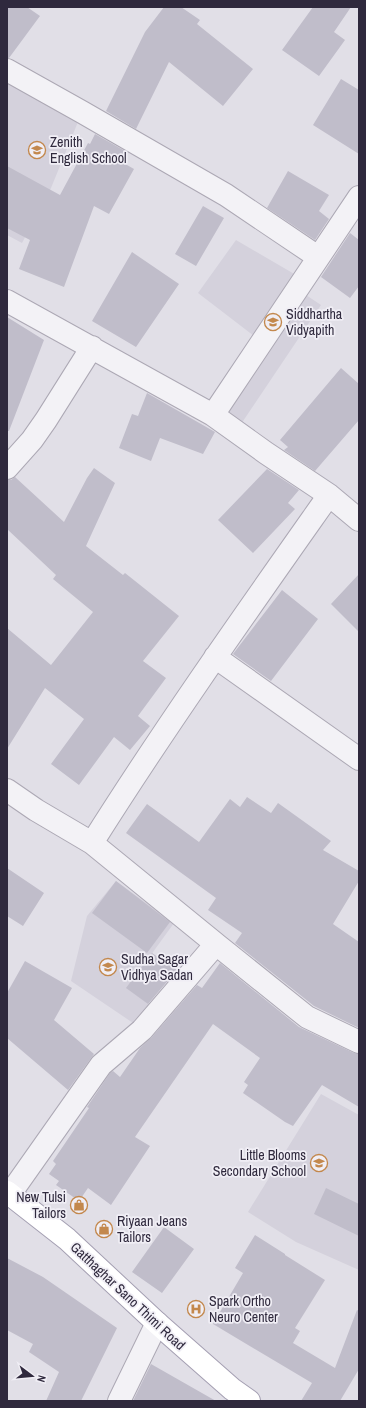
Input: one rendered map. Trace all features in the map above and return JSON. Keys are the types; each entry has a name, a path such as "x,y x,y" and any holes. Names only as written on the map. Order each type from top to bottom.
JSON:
{"main road":[{"name":"Gatthaghar Sano Thimi Road","path":"9,1193 67,1239 157,1323 232,1389 249,1401"}],"street":[{"path":"7,70 226,195 318,257"},
{"path":"213,415 359,197"},
{"path":"7,301 213,415 329,495 359,520"},
{"path":"7,468 32,440 92,347"},
{"path":"92,843 215,657 329,495"},
{"path":"215,657 359,760"},
{"path":"7,790 36,810 92,843 307,1017 359,1042"},
{"path":"9,1193 101,1065 142,1030 216,944"},
{"path":"119,1401 157,1323"}],"shaded area":[{"name":"Zenith English School","path":"7,77 82,112 51,188 22,243 7,235"},
{"name":"Siddhartha Vidyapith","path":"236,240 296,275 303,293 321,305 237,430 219,418 258,339 198,293"},
{"name":"Sudha Sagar Vidhya Sadan","path":"116,881 174,923 127,988 153,1007 139,1027 71,981 87,916"},
{"name":"Little Blooms Secondary School","path":"321,1094 359,1115 359,1270 296,1242 248,1212"}],"building":[{"path":"7,7 27,7 40,16 9,58 7,58"},
{"path":"164,7 181,7 200,20 197,24 253,69 223,106 169,62 136,129 106,111 145,32"},
{"path":"313,7 351,7 334,32 345,40 319,76 282,50"},
{"path":"341,79 359,90 359,154 313,125"},
{"path":"95,134 125,151 120,161 134,169 109,214 94,206 64,287 19,269 30,240 7,228 7,166 60,195 88,143 90,144"},
{"path":"288,171 329,195 319,211 329,219 315,240 267,208"},
{"path":"203,206 224,218 196,266 175,254"},
{"path":"350,233 359,240 359,286 350,298 321,277"},
{"path":"132,252 179,284 136,347 92,321"},
{"path":"7,317 44,340 9,431 7,431"},
{"path":"341,368 359,384 359,420 315,471 284,450 288,447 280,440"},
{"path":"147,393 215,432 203,454 160,438 151,461 119,448 132,414 138,416"},
{"path":"94,468 115,483 86,546 123,575 125,573 179,616 143,661 166,678 138,716 150,726 130,750 114,737 79,785 51,764 84,719 45,688 7,749 7,628 51,665 93,612 53,579 56,575 7,529 7,480 11,480 15,477 64,522 87,478"},
{"path":"267,469 299,490 288,503 295,509 253,553 218,520"},
{"path":"359,574 359,632 331,604"},
{"path":"282,590 318,619 271,681 233,654"},
{"path":"247,797 271,813 278,803 331,841 323,850 359,871 359,881 333,924 359,942 359,1028 314,1006 235,943 242,933 208,910 216,898 126,833 147,804 199,842 230,799 240,807"},
{"path":"7,868 44,893 23,926 7,916"},
{"path":"116,881 170,922 147,953 92,913"},
{"path":"152,953 177,970 148,1004 126,988"},
{"path":"25,961 72,988 54,1020 94,1054 68,1090 7,1038 7,993"},
{"path":"220,963 299,1027 359,1054 359,1107 322,1085 293,1126 285,1122 243,1093 248,1085 244,1082 260,1058 213,1024 135,1137 150,1146 111,1205 88,1188 79,1201 56,1185 59,1181 49,1174 56,1164 53,1161 89,1108 87,1107 110,1073 113,1071 120,1077 140,1048 151,1038 197,985 202,988"},
{"path":"326,1188 359,1204 359,1236 314,1214"},
{"path":"164,1227 194,1249 162,1293 132,1272"},
{"path":"255,1235 325,1280 295,1328 300,1331 293,1343 335,1368 357,1310 359,1311 359,1369 340,1401 301,1401 312,1383 213,1324 243,1273 235,1268"},
{"path":"7,1258 43,1277 117,1328 81,1401 46,1401 59,1372 29,1352 33,1344 7,1330"},
{"path":"151,1364 216,1401 133,1401"}],"place":[{"name":"Zenith English School","path":"37,150"},
{"name":"Siddhartha Vidyapith","path":"273,322"},
{"name":"Sudha Sagar Vidhya Sadan","path":"108,967"},
{"name":"Little Blooms Secondary School","path":"319,1163"},
{"name":"New Tulsi Tailors","path":"79,1205"},
{"name":"Riyaan Jeans Tailors","path":"104,1229"},
{"name":"Spark Ortho Neuro Center","path":"196,1309"}]}
